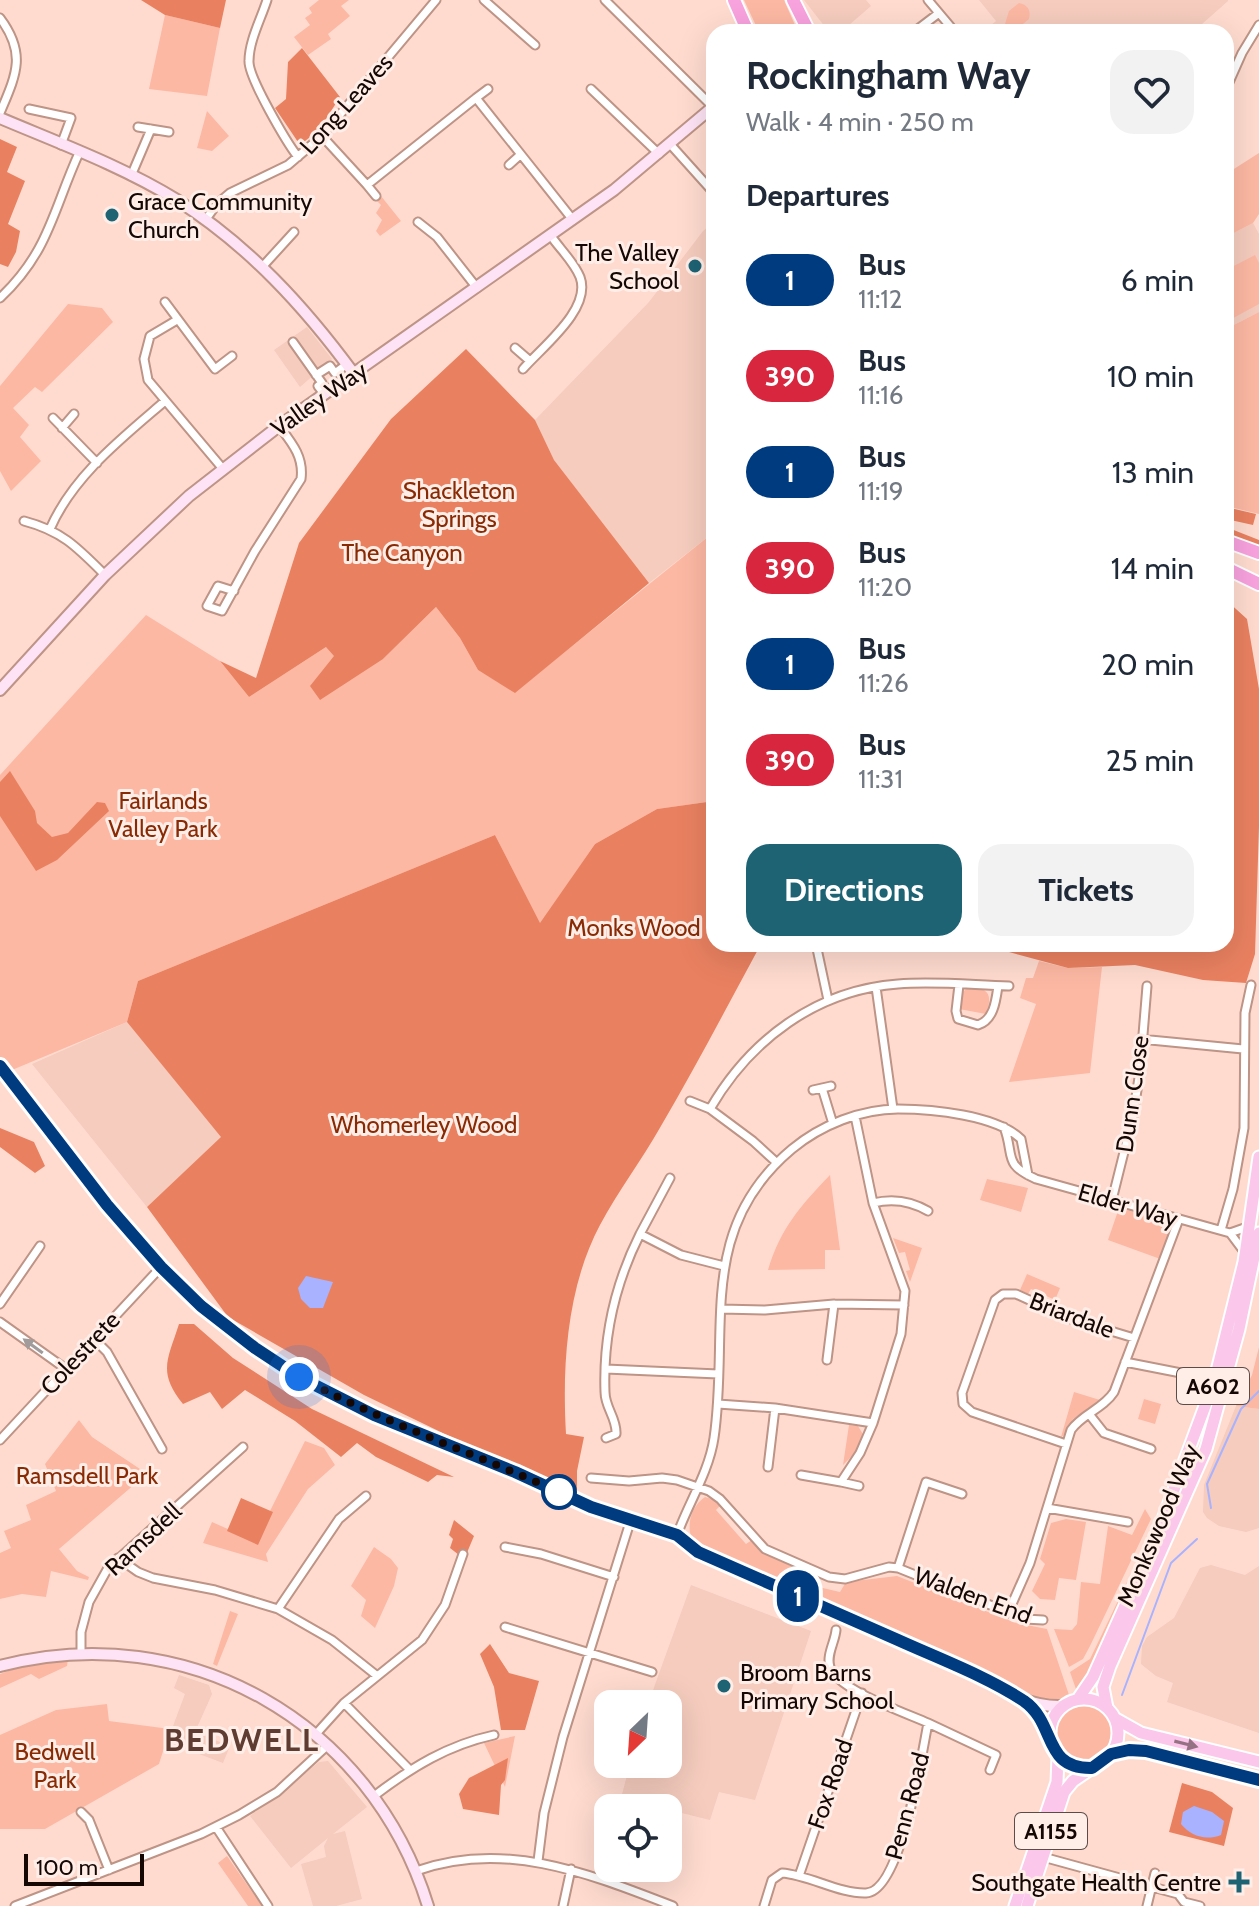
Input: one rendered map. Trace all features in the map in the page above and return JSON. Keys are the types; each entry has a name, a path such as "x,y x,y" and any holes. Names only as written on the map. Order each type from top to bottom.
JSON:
{"highway":[{"path":"734,0 744,24"},
{"path":"793,0 805,24"},
{"path":"1234,544 1259,553"},
{"path":"1234,572 1259,584"}],"main road":[{"name":"Monkswood Way","path":"1107,1708 1103,1687 1110,1666 1206,1449 1239,1329 1254,1230 1259,1157"},
{"name":"Monkswood Way","path":"1078,1699 1093,1677 1159,1530 1201,1420 1230,1326 1245,1253 1254,1230"},
{"path":"1259,1762 1141,1733 1091,1700 1078,1699 1062,1706 1055,1714 1049,1734 1058,1757 1075,1766 1092,1768 1111,1754 1129,1750 1146,1751 1259,1780"},
{"path":"1111,1754 1118,1733 1116,1719"},
{"name":"A1155","path":"1015,1906 1057,1782 1058,1757"},
{"name":"A1155","path":"1027,1906 1064,1792 1073,1781 1092,1768"}],"street":[{"path":"267,0 250,52 249,70 298,157"},
{"path":"421,0 429,7"},
{"name":"Long Leaves","path":"206,219 230,193 281,169 322,136 436,0"},
{"path":"484,0 535,45"},
{"path":"928,0 948,24"},
{"path":"610,2 706,98"},
{"path":"925,24 939,13"},
{"path":"0,18 15,43 18,58 0,115 131,176 206,219 263,266 297,300 351,369 335,373 330,366 316,375"},
{"path":"1234,71 1259,25"},
{"path":"367,185 488,89"},
{"path":"591,89 659,154"},
{"path":"476,98 573,220"},
{"path":"29,109 71,118 61,145"},
{"name":"Valley Way","path":"2,685 105,575 189,496 279,426 325,395 351,369 477,288 573,220 659,154 706,113"},
{"path":"138,127 169,132"},
{"path":"131,176 151,129"},
{"path":"322,136 376,196"},
{"path":"670,144 706,184"},
{"path":"0,298 28,269 39,252 79,153"},
{"path":"509,165 520,155"},
{"path":"418,222 437,237 477,288"},
{"path":"263,266 294,232"},
{"path":"523,369 571,316 582,297 580,278 551,236"},
{"path":"165,302 215,369 232,356"},
{"path":"177,320 150,336 144,359 148,380 223,469"},
{"path":"293,342 322,383 318,386 325,395"},
{"path":"515,348 530,361"},
{"path":"50,529 67,497 97,463 165,401"},
{"path":"62,428 74,414"},
{"path":"53,418 97,463"},
{"path":"234,591 255,551 301,479 299,455 279,426"},
{"path":"24,521 50,529 74,544 105,575"},
{"path":"818,952 828,1000"},
{"path":"710,1109 734,1071 754,1049 776,1030 828,1000 901,983 1009,986"},
{"path":"959,985 958,1019 978,1025 989,1018 998,986"},
{"path":"1221,1230 1233,1189 1244,1128 1243,1049 1251,985"},
{"name":"Dunn Close","path":"1112,1200 1133,1116 1147,986"},
{"path":"876,987 893,1109"},
{"path":"1248,1002 1259,1003"},
{"path":"1140,1039 1243,1049"},
{"path":"0,1066 107,1205 161,1267 201,1306 278,1364 337,1397 591,1507 677,1535 698,1552 966,1670 1026,1702 1048,1707 1062,1706"},
{"path":"831,1086 817,1089 833,1124"},
{"path":"690,1101 710,1109 776,1162"},
{"path":"677,1535 714,1441 724,1266 746,1201 776,1162 800,1143 833,1124 855,1116 893,1109 937,1112 1004,1127 1021,1139 1028,1175"},
{"path":"841,1482 860,1453 873,1423 901,1334 905,1291 873,1203 855,1116"},
{"path":"1004,1127 1010,1160 1015,1169 1028,1175"},
{"name":"Elder Way","path":"1028,1175 1230,1233"},
{"path":"606,1438 616,1434 617,1426 605,1401 609,1332 618,1289 640,1234 670,1178"},
{"path":"873,1203 890,1199 928,1211"},
{"path":"1008,1613 1030,1563 1074,1425 1110,1397 1179,1219"},
{"path":"1245,1253 1230,1233 1254,1230"},
{"path":"640,1234 681,1255 724,1266"},
{"path":"0,1304 40,1246"},
{"name":"Colestrete","path":"0,1440 161,1267"},
{"name":"Briardale","path":"1066,1444 972,1412 963,1404 962,1393 995,1300 1003,1294 1016,1294 1071,1319 1134,1338"},
{"path":"721,1309 765,1310 834,1304 904,1305"},
{"path":"827,1360 834,1304"},
{"path":"0,1322 66,1369"},
{"path":"94,1339 107,1352 162,1449"},
{"path":"1125,1362 1181,1373"},
{"path":"606,1369 718,1374"},
{"path":"718,1404 775,1408 873,1423"},
{"path":"768,1467 775,1408"},
{"path":"1089,1414 1104,1433 1151,1449"},
{"name":"Ramsdell","path":"81,1653 81,1632 97,1583 118,1558 243,1447"},
{"path":"801,1475 859,1486"},
{"path":"591,1478 629,1481 662,1478 697,1487"},
{"path":"898,1568 926,1482 962,1494"},
{"name":"Walden End","path":"697,1487 720,1499 765,1549 816,1573 845,1579 889,1567 898,1568 1008,1613 1025,1619 1043,1620"},
{"path":"278,1609 334,1526 366,1496"},
{"path":"1047,1508 1128,1522"},
{"path":"538,1861 544,1813 557,1759 631,1519"},
{"path":"505,1547 541,1554 614,1577"},
{"path":"316,1734 344,1703 422,1640 445,1605 463,1554"},
{"path":"118,1558 153,1578 215,1590 278,1609 332,1640 376,1675"},
{"path":"505,1627 652,1672"},
{"name":"Penn Road","path":"836,1630 829,1660 830,1668 840,1681 996,1755 990,1770"},
{"path":"0,1666 81,1653 153,1659 205,1672 267,1700 316,1734 374,1796 403,1843 428,1906"},
{"name":"Fox Road","path":"799,1876 862,1693"},
{"path":"1026,1702 1040,1717 1049,1734"},
{"path":"344,1703 410,1770"},
{"name":"Penn Road","path":"799,1876 859,1893 869,1893 881,1887 905,1831 928,1723"},
{"path":"374,1796 445,1749 494,1735"},
{"path":"15,1906 30,1903 216,1827 261,1804 328,1745"},
{"path":"81,1812 89,1820 109,1870"},
{"path":"216,1827 268,1906"},
{"path":"1043,1857 1178,1894 1184,1902 1199,1906"},
{"path":"416,1871 464,1859 538,1861 571,1869 673,1906"},
{"path":"563,1906 571,1869"},
{"path":"764,1906 774,1877 782,1873 799,1876"},
{"path":"1147,1906 1155,1873"}],"shaded area":[{"path":"804,0 866,0 871,6 850,24 823,24"},
{"path":"979,0 1228,0 1202,24 992,24 996,21"},
{"path":"1253,223 1259,234 1259,312 1234,325 1234,233"},
{"path":"706,229 706,538 649,583 554,460 535,420 649,302"},
{"path":"307,327 332,359 300,387 274,350"},
{"path":"127,1022 222,1137 147,1207 32,1064"},
{"path":"1236,1406 1259,1409 1259,1528 1246,1532 1219,1526 1203,1512 1204,1485"},
{"path":"1211,1565 1245,1575 1259,1566 1259,1733 1167,1702 1173,1683 1156,1676 1141,1664 1142,1646 1147,1637 1174,1618 1200,1568"},
{"name":"Broom Barns Primary School","path":"691,1585 811,1631 755,1800 719,1792 710,1820 682,1813 682,1794 622,1794 626,1778 682,1778 682,1690 653,1690"},
{"path":"179,1675 209,1685 212,1694 195,1732 230,1746 223,1763 167,1742 185,1694 174,1688"},
{"path":"328,1761 367,1807 333,1834 345,1831 362,1899 336,1906 313,1906 301,1864 326,1857 324,1846 328,1838 291,1868 250,1816 319,1762"}],"green space":[{"path":"141,0 226,0 220,28 165,15"},
{"path":"319,0 349,0 341,6 350,16 328,34 331,39 308,55 294,37 310,25 305,18 312,13 309,8"},
{"path":"744,0 784,0 794,24 755,24"},
{"path":"1019,3 1025,5 1030,13 1029,19 1023,24 1005,24 1009,11"},
{"path":"165,15 220,28 207,96 149,89"},
{"path":"302,48 340,97 319,130 300,145 275,108 286,99 288,62"},
{"path":"207,111 229,136 212,151 197,148"},
{"path":"0,139 17,147 7,172 25,181 8,224 20,231 16,252 8,267 0,264"},
{"path":"1259,153 1259,214 1253,223 1234,233 1234,169"},
{"path":"381,196 401,221 380,236 376,231 382,220 376,213 381,205 376,200"},
{"path":"1255,255 1259,263 1259,304 1234,318 1234,266"},
{"path":"68,304 102,308 113,322 42,392 35,387 13,408 29,425 20,437 41,461 11,491 0,471 0,386"},
{"path":"1259,312 1259,514 1234,508 1234,325"},
{"name":"Shackleton Springs","path":"466,349 535,420 554,460 649,583 515,693 478,670 460,638 436,607 383,659 320,700 310,686 334,656 326,647 249,697 220,661 256,678 299,543 391,419"},
{"path":"1234,509 1256,514 1253,525 1234,521"},
{"path":"1234,530 1259,540 1259,547 1234,539"},
{"name":"Fairlands Valley Park","path":"706,538 706,802 657,809 595,844 540,924 495,835 138,981 127,1022 0,1075 0,775 146,615 220,661 249,697 326,647 383,659 436,607 460,638 478,670 515,692"},
{"path":"1234,607 1247,619 1259,689 1255,954 1246,983 1203,980 1135,965 1068,968 1009,952 1234,952"},
{"path":"10,771 35,811 37,823 52,837 68,833 97,802 105,803 109,811 57,860 36,871 0,816 0,782"},
{"name":"Whomerley Wood","path":"706,802 706,952 757,952 654,1139 600,1225 580,1274 569,1327 565,1381 566,1434 584,1437 577,1471 577,1498 364,1395 228,1317 147,1207 221,1137 127,1022 138,981 495,835 540,923 595,844 657,809"},
{"path":"1039,961 1068,968 1102,967 1090,1073 1009,1082 1036,1004 1020,998 1026,978 1033,978"},
{"path":"968,987 988,993 986,1014 959,1009 963,992"},
{"path":"0,1128 34,1142 45,1166 35,1173 0,1147"},
{"path":"830,1175 840,1250 825,1250 825,1269 768,1270 793,1218"},
{"path":"987,1179 1028,1188 1021,1212 980,1200"},
{"path":"1119,1208 1170,1224 1172,1236 1163,1260 1108,1240"},
{"path":"893,1238 922,1248 910,1282 905,1252 899,1253"},
{"path":"1027,1274 1060,1288 1055,1300 1031,1289 1028,1294 1020,1290"},
{"path":"179,1324 194,1324 233,1358 312,1409 454,1477 437,1475 428,1482 376,1457 357,1443 341,1457 295,1421 245,1390 222,1409 210,1392 183,1404 167,1374"},
{"path":"1259,1347 1259,1409 1236,1406 1252,1375"},
{"path":"1074,1392 1100,1400 1073,1419 1066,1434 1061,1437"},
{"path":"1144,1399 1161,1404 1155,1424 1138,1419"},
{"name":"Ramsdell Park","path":"79,1420 92,1437 143,1471 142,1478 59,1549 77,1571 89,1577 88,1580 51,1571 46,1597 22,1594 0,1599 0,1553 11,1548 4,1531 31,1520 26,1505 56,1491 45,1464"},
{"path":"849,1425 858,1426 864,1436 855,1453 843,1465"},
{"path":"305,1441 324,1448 335,1465 308,1489 266,1554 268,1562 203,1543 212,1522 255,1541"},
{"path":"705,1497 715,1500 720,1506 716,1510 746,1544 752,1540 763,1552 811,1576 814,1586 840,1592 846,1582 897,1576 1016,1623 1047,1629 1069,1695 1045,1702 1026,1698 946,1656 700,1550 692,1538 690,1523 694,1509"},
{"path":"241,1498 273,1512 258,1545 227,1531"},
{"path":"1145,1509 1151,1519 1090,1646 1083,1659 1069,1667 1054,1629 1072,1630 1077,1624 1081,1582 1100,1584 1108,1526 1132,1535"},
{"path":"1066,1519 1086,1522 1076,1580 1059,1578 1055,1600 1040,1599 1032,1591 1045,1564 1040,1559 1051,1523"},
{"path":"454,1520 474,1536 466,1555 459,1555 450,1548 453,1539 449,1535"},
{"path":"374,1547 398,1568 394,1586 375,1628 361,1616 366,1600 351,1586"},
{"path":"1134,1575 1093,1673 1077,1692 1070,1672 1090,1659 1128,1580"},
{"path":"230,1611 238,1614 217,1666 213,1664"},
{"path":"490,1644 509,1673 539,1681 525,1730 501,1730 494,1687 480,1654"},
{"path":"68,1659 67,1666 39,1679 31,1674 0,1688 0,1674 28,1664"},
{"name":"Bedwell Park","path":"107,1704 109,1721 170,1729 159,1764 45,1829 0,1829 0,1735 56,1710"},
{"path":"1085,1704 1106,1712 1114,1733 1106,1754 1085,1762 1064,1754 1056,1733 1064,1712"},
{"path":"515,1736 505,1787 484,1743"},
{"path":"508,1758 505,1780 501,1785 499,1815 463,1809 459,1794 469,1778"},
{"path":"1182,1783 1212,1792 1233,1808 1224,1846 1169,1832"},
{"path":"227,1856 262,1906 248,1906 218,1863"}],"water":[{"path":"306,1276 333,1282 323,1308 310,1308 301,1299 298,1288"},
{"path":"1194,1806 1212,1812 1224,1821 1221,1835 1209,1838 1199,1836 1181,1824 1183,1812"}],"waterway":[{"path":"1211,1508 1207,1484 1241,1409 1259,1391"},
{"path":"1122,1695 1171,1563 1197,1539"}],"bus line":[{"name":"1","path":"0,1066 107,1205 183,1290 224,1325 299,1377 374,1415 515,1472 591,1507 677,1535 698,1552 966,1670 1026,1702 1040,1717 1054,1750 1064,1762 1092,1768 1111,1754 1129,1750 1146,1751 1259,1780"}],"place":[{"name":"Grace Community Church","path":"112,215"},
{"name":"The Valley School","path":"695,266"},
{"name":"Broom Barns Primary School","path":"724,1686"},
{"name":"Southgate Health Centre","path":"1239,1882"}],"district":[{"name":"BEDWELL","path":"242,1739"}],"route":[{"path":"299,1377 374,1415 565,1495 559,1492"}],"park label":[{"name":"The Canyon","path":"402,552"},
{"name":"Monks Wood","path":"634,927"}]}
